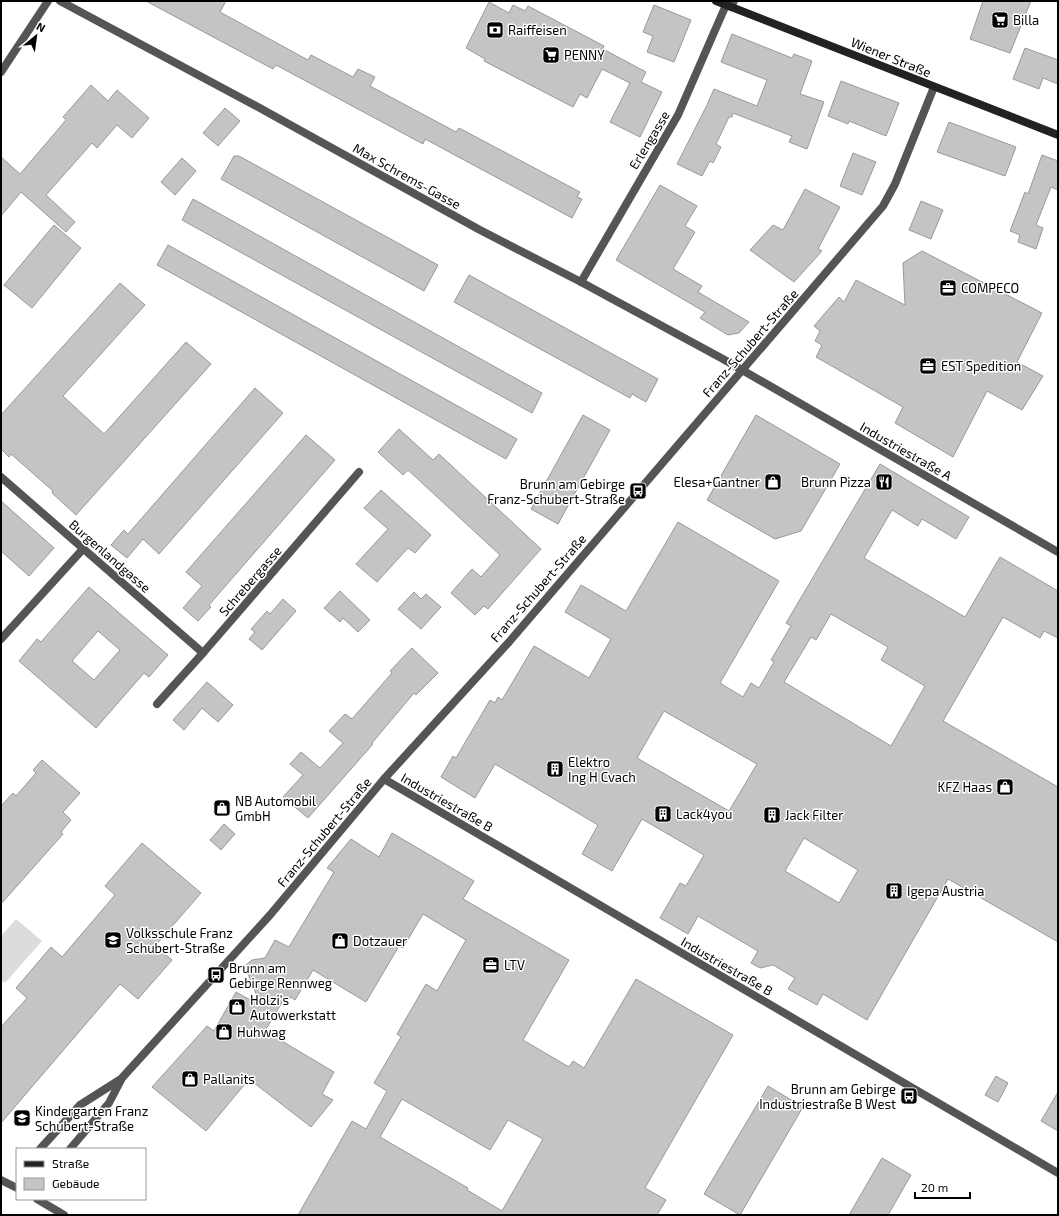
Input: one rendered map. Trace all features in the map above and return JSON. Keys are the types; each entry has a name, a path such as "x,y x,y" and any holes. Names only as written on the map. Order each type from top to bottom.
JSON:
{"main road":[{"name":"Wiener Straße","path":"716,1 730,4 934,87 1058,135"}],"street":[{"path":"1,72 48,1"},
{"name":"Max Schrems-Gasse","path":"60,1 265,110 480,230 581,282 742,370"},
{"name":"Erlengasse","path":"581,282 678,115 730,4"},
{"name":"Franz-Schubert-Straße","path":"41,1148 80,1105 121,1079 270,915 384,779 509,642 883,206 895,184 934,87"},
{"name":"Industriestraße A","path":"742,370 1058,552"},
{"name":"Schrebergasse","path":"157,704 203,654 359,472"},
{"name":"Burgenlandgasse","path":"1,477 203,654"},
{"path":"1,639 83,549"},
{"name":"Industriestraße B","path":"384,779 1058,1173"},
{"name":"Franz-Schubert-Straße","path":"71,1148 109,1103 121,1079"},
{"path":"1,1180 16,1188"},
{"path":"39,1200 64,1215"}],"shaded area":[{"path":"16,919 42,941 5,983 1,980 1,936"}],"building":[{"path":"146,1 226,1 220,12 308,60 311,55 353,77 358,69 375,77 370,86 456,132 459,128 580,192 577,197 582,199 572,218 425,139 423,144 276,65 273,69"},
{"name":"Billa","path":"983,1 1031,1 1010,53 970,39"},
{"path":"489,2 509,13 513,5 525,11 528,6 604,46 603,49 646,72 641,82 662,92 640,137 610,122 630,83 602,69 587,98 580,94 573,107 484,61 485,59 466,48"},
{"path":"654,5 691,20 674,62 647,52 653,36 643,32"},
{"path":"732,34 792,58 794,54 812,61 800,94 824,102 807,149 789,142 792,136 733,113 732,117 729,117 716,144 721,147 713,163 710,161 702,176 677,164 714,89 757,106 767,80 721,62"},
{"path":"1025,48 1058,60 1058,84 1043,78 1039,89 1013,79"},
{"path":"841,81 899,103 886,136 849,121 848,124 828,116"},
{"path":"91,85 108,101 117,90 149,118 132,138 117,125 97,148 92,143 46,195 75,222 66,232 21,192 1,216 1,157 20,174 66,120 63,117"},
{"path":"225,108 240,121 218,146 203,133"},
{"path":"949,122 1016,147 1005,176 937,152"},
{"path":"853,153 876,162 862,195 840,186"},
{"path":"1042,155 1058,161 1058,190 1051,187 1036,225 1043,228 1036,249 1018,242 1020,235 1010,231 1025,192 1028,194"},
{"path":"234,156 239,156 438,265 424,291 221,179"},
{"path":"182,158 196,171 175,195 161,182"},
{"path":"660,185 697,206 685,226 695,232 673,269 702,286 698,292 749,322 739,333 728,335 700,318 705,312 616,260"},
{"path":"805,189 840,207 818,249 822,251 794,282 750,250 773,225 783,230"},
{"path":"193,199 542,393 532,413 182,220"},
{"path":"921,201 943,210 931,239 909,230"},
{"path":"54,225 81,248 32,308 4,285"},
{"path":"168,245 517,439 506,459 157,265"},
{"name":"EST Spedition","path":"922,251 1042,313 1017,362 1043,376 1022,410 987,391 953,457 895,423 903,407 816,357 822,345 815,341 820,331 814,326 839,297 844,302 856,280 905,305 903,263"},
{"path":"469,275 658,379 646,402 632,394 630,398 454,302"},
{"path":"120,283 145,305 63,396 104,434 186,342 211,364 76,515 52,493 53,491 11,454 9,457 1,449 1,415"},
{"path":"255,388 283,413 159,554 143,539 127,558 111,545 124,530 128,534"},
{"path":"583,415 610,430 558,524 531,509"},
{"name":"Elesa+Gantner","path":"756,415 840,464 801,531 775,539 707,500"},
{"path":"399,429 433,460 439,454 541,549 488,609 484,606 475,615 451,593 472,569 481,577 500,555 408,470 403,475 378,452"},
{"path":"306,435 335,460 209,605 211,607 198,621 183,608 202,586 186,572"},
{"path":"880,464 969,517 956,539 922,519 918,526 892,510 864,558 965,617 1000,557 1058,591 1058,638 1044,631 1040,638 1003,617 943,721 1058,787 1058,942 948,879 867,1020 823,994 817,1005 788,989 795,978 773,965 760,968 751,963 758,951 698,916 688,934 660,918 680,883 686,886 704,855 642,819 612,871 582,854 598,825 495,764 475,798 441,777 453,756 456,758 490,700 495,703 498,697 502,700 534,646 589,678 611,639 565,612 581,585 626,611 678,522 779,581 720,683 743,697 751,683 759,688 774,662 771,660 791,626 786,623","holes":["831,614 888,647 881,660 925,686 891,746 784,682 811,637 816,640","664,711 757,764 729,811 637,758","804,838 858,870 839,903 785,871"]},
{"path":"381,490 431,535 415,553 408,548 377,582 356,564 388,529 364,508"},
{"path":"1,501 54,548 29,576 1,551"},
{"path":"89,587 168,655 149,677 144,673 96,728 19,661 37,639 41,642","holes":["98,631 120,650 94,680 72,661"]},
{"path":"340,591 370,620 358,632 343,618 340,622 324,608"},
{"path":"414,592 421,599 426,594 441,607 421,629 398,609"},
{"path":"283,599 296,611 262,650 249,639 255,632 251,629 267,611 270,614"},
{"path":"412,648 438,673 416,695 414,693 372,743 373,744 308,818 283,797 303,775 290,764 301,752 320,768 343,743 329,731 345,714 352,719 392,673 390,671"},
{"path":"207,682 233,705 218,722 202,708 184,730 173,720"},
{"path":"42,760 80,793 63,812 71,820 61,832 63,834 1,904 1,806 13,793 16,796 36,773 33,770"},
{"path":"224,824 235,834 221,850 210,840"},
{"path":"392,833 474,881 463,899 569,960 523,1040 569,1067 573,1061 584,1068 636,979 733,1035 645,1188 666,1200 657,1215 298,1215 352,1121 366,1129 387,1091 374,1083 401,1037 397,1034 426,984 437,991 466,940 423,914 403,948 399,946 366,1002 313,970 295,1000 291,997 288,1001 284,999 265,1031 334,1072 322,1094 333,1100 311,1127 249,1079 206,1131 152,1087 207,1026 214,1031 236,992 261,1006 246,969 246,965 252,960 265,958 275,940 289,947 334,872 327,868 351,839 379,857","holes":["402,1099 490,1150 508,1120 543,1139 502,1211 467,1190 468,1188 380,1137"]},
{"name":"Volksschule Franz Schubert-Straße","path":"142,843 201,893 155,946 172,960 138,999 120,984 1,1123 1,1027 27,998 16,988 51,947 62,957 115,895 105,886"},
{"path":"996,1076 1008,1083 998,1102 985,1095"},
{"path":"768,1086 803,1107 740,1215 704,1194"},
{"path":"1058,1092 1058,1131 1041,1121"},
{"path":"882,1158 911,1175 888,1215 849,1215"}],"place":[{"name":"Billa","path":"1000,20"},
{"name":"Raiffeisen","path":"495,30"},
{"name":"PENNY","path":"551,55"},
{"name":"COMPECO","path":"948,288"},
{"name":"EST Spedition","path":"928,366"},
{"name":"Elesa+Gantner","path":"773,482"},
{"name":"Brunn Pizza","path":"884,482"},
{"name":"Brunn am Gebirge Franz-Schubert-Straße","path":"638,491"},
{"name":"Elektro Ing H Cvach","path":"555,769"},
{"name":"KFZ Haas","path":"1005,787"},
{"name":"NB Automobil GmbH","path":"222,808"},
{"name":"Lack4you","path":"663,814"},
{"name":"Jack Filter","path":"772,815"},
{"name":"Igepa Austria","path":"894,891"},
{"name":"Volksschule Franz Schubert-Straße","path":"113,940"},
{"name":"Dotzauer","path":"340,941"},
{"name":"LTV","path":"491,965"},
{"name":"Brunn am Gebirge Rennweg","path":"216,975"},
{"name":"Holzi's Autowerkstatt","path":"237,1007"},
{"name":"Huhwag","path":"224,1032"},
{"name":"Pallanits","path":"190,1079"},
{"name":"Brunn am Gebirge Industriestraße B West","path":"909,1096"},
{"name":"Kindergarten Franz Schubert-Straße","path":"22,1118"}]}
